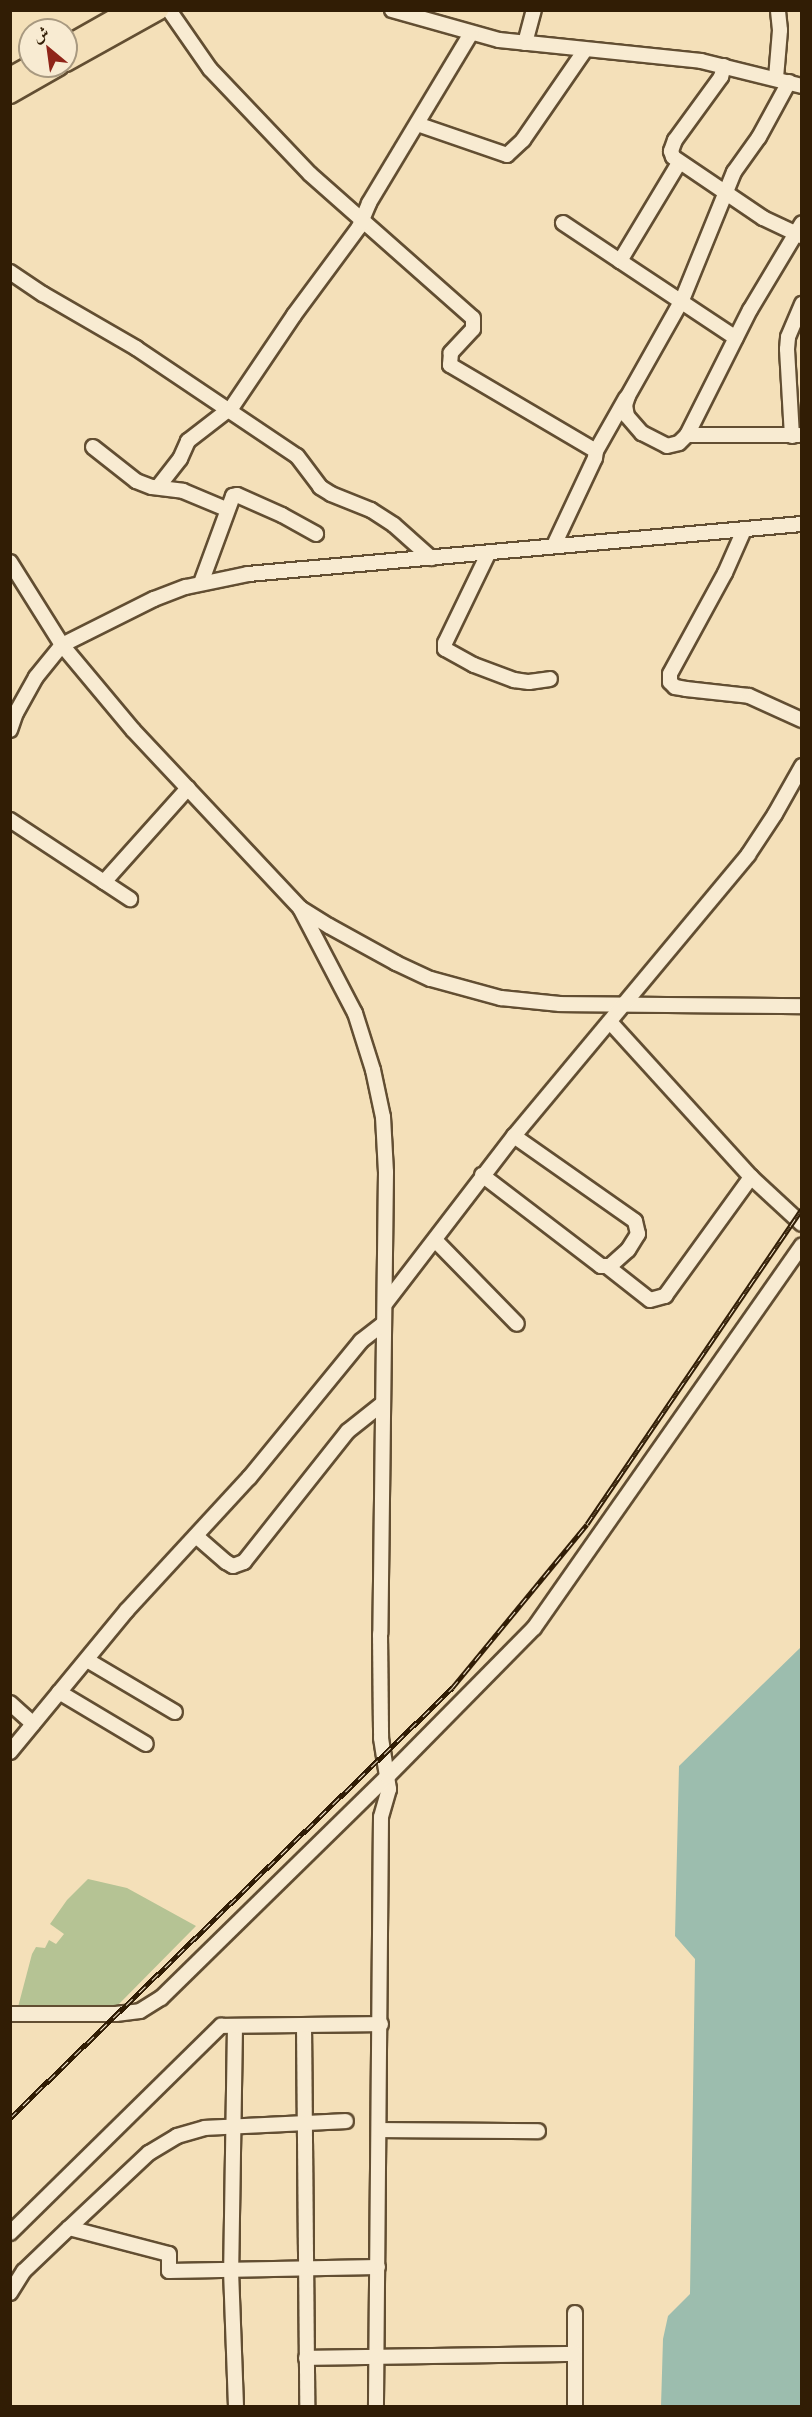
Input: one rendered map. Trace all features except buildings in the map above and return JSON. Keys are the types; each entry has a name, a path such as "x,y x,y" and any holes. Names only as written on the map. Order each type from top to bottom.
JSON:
{"main road":[{"path":"78,39 130,10"},
{"path":"78,55 159,10"},
{"path":"10,94 39,78"}],"street":[{"path":"169,10 192,46 231,93 310,174 473,318 473,329 451,353 450,365 596,451"},
{"path":"392,10 499,40 683,58 789,82"},
{"path":"525,43 534,10"},
{"path":"554,545 595,458 596,451 682,300 734,172 759,137 789,82 778,10"},
{"path":"158,487 180,459 188,441 204,427 228,412 362,221 369,203 471,33"},
{"path":"417,124 507,155 523,140 585,50"},
{"path":"628,396 625,405 629,420 652,440 671,446 687,435 736,338 799,231 727,193 673,157 672,146 721,77 724,66"},
{"path":"620,261 679,162"},
{"path":"563,224 682,300 736,338"},
{"path":"10,272 146,355 297,456 320,487 331,494 371,510 394,525 431,558"},
{"path":"687,435 797,435 795,337 801,304"},
{"path":"93,447 131,478 158,487 183,491 226,509"},
{"path":"201,583 226,509 231,498 237,495 316,534"},
{"path":"10,730 16,712 36,677 62,645 154,599 201,583 248,574 801,524"},
{"path":"744,530 725,573 670,674 670,682 675,687 686,689 749,696 801,720"},
{"path":"489,552 445,643 445,649 474,665 514,680 550,679"},
{"path":"10,562 62,645 126,722 300,908 355,1013 375,1082 382,1117 386,1172 385,1304 381,1404 381,1738 389,1789 381,1817 376,2406"},
{"path":"385,1304 482,1175 748,855 775,814 801,766"},
{"path":"104,882 188,788"},
{"path":"10,820 130,899"},
{"path":"300,908 396,963 464,989 513,1000 560,1004 801,1006"},
{"path":"610,1022 751,1177 801,1224"},
{"path":"514,1136 638,1225 638,1233 628,1250 608,1267"},
{"path":"482,1175 590,1259 608,1267 650,1300 665,1296 751,1177"},
{"path":"435,1240 517,1324"},
{"path":"10,2014 116,2014 140,2011 152,2005 387,1777 534,1628 801,1245"},
{"path":"10,1752 127,1611 262,1462 361,1341 384,1323"},
{"path":"196,1536 233,1566 244,1562 348,1431 381,1404"},
{"path":"87,1660 175,1712"},
{"path":"59,1692 146,1744"},
{"path":"10,1703 33,1724"},
{"path":"10,2233 221,2026 381,2024"},
{"path":"304,2025 307,2406"},
{"path":"235,2026 231,2270 236,2406"},
{"path":"10,2293 24,2271 159,2145 192,2130 346,2121"},
{"path":"380,2130 538,2131"},
{"path":"69,2228 169,2254 169,2271 378,2267"},
{"path":"575,2313 575,2406"},
{"path":"306,2358 377,2355 575,2354"}],"green space":[{"path":"88,1879 127,1888 196,1926 117,2006 18,2007 32,1954 36,1947 45,1948 49,1940 56,1944 64,1934 50,1924 67,1900"}],"shaded area":[{"path":"801,1647 801,2406 661,2406 663,2339 668,2316 690,2294 695,1959 675,1936 679,1766"}],"railway":[{"path":"10,2118 452,1688 587,1524 802,1209"}]}
